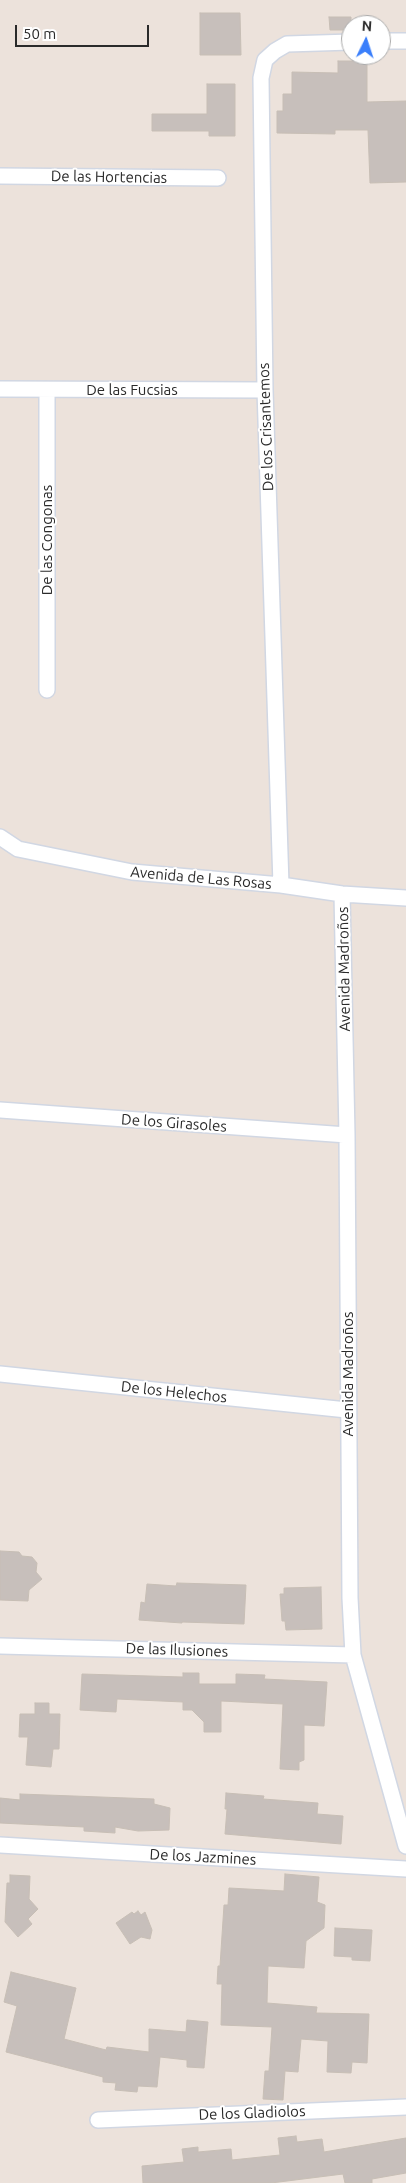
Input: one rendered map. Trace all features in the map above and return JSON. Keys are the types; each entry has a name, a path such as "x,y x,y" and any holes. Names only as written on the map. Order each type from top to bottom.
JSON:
{"street":[{"path":"391,42 406,41"},
{"name":"De los Crisantemos","path":"281,885 264,390 261,78 265,60 287,44 341,42"},
{"name":"De las Hortencias","path":"0,176 218,178"},
{"name":"De las Fucsias","path":"0,390 264,390"},
{"name":"De las Congonas","path":"47,390 47,690"},
{"name":"Avenida de Las Rosas","path":"0,837 18,849 132,872 281,885 342,894 406,898"},
{"name":"Avenida Madroños","path":"342,894 347,1135 347,1410 350,1598 353,1655 406,1846"},
{"name":"De los Girasoles","path":"0,1110 347,1135"},
{"name":"De los Helechos","path":"0,1374 347,1410"},
{"name":"De las Ilusiones","path":"0,1646 353,1655"},
{"name":"De los Jazmines","path":"0,1845 406,1869"},
{"name":"De los Gladiolos","path":"98,2120 406,2107"}],"building":[{"path":"200,13 240,13 241,55 200,55"},
{"path":"329,17 341,17 341,30 330,30"},
{"path":"338,61 341,61 341,65 367,65 367,102 406,101 406,182 370,183 368,130 335,130 335,134 277,133 277,111 283,111 283,94 292,94 292,72 338,73"},
{"path":"207,84 235,84 235,136 209,136 209,131 152,131 152,114 207,114"},
{"path":"0,1551 19,1552 22,1556 32,1557 37,1563 36,1572 42,1579 29,1590 28,1601 0,1600"},
{"path":"177,1583 246,1585 244,1624 139,1620 141,1602 145,1603 147,1584 176,1586"},
{"path":"321,1587 322,1629 286,1630 285,1621 282,1621 280,1594 284,1594 284,1588"},
{"path":"183,1673 199,1673 199,1684 236,1684 236,1674 265,1675 264,1679 327,1682 324,1726 304,1725 304,1760 299,1762 299,1770 280,1769 283,1704 221,1701 221,1732 204,1732 204,1722 192,1710 183,1710 183,1702 117,1699 116,1712 80,1710 82,1674 183,1677"},
{"path":"35,1703 49,1703 49,1714 60,1714 59,1749 53,1749 51,1767 26,1765 28,1737 19,1737 20,1714 35,1714"},
{"path":"226,1793 264,1796 263,1799 318,1803 317,1814 343,1816 341,1844 225,1834"},
{"path":"20,1794 154,1799 154,1804 170,1808 169,1830 138,1831 115,1827 115,1833 84,1831 84,1827 0,1823 0,1798 20,1800"},
{"path":"285,1874 319,1877 317,1902 325,1905 324,1928 306,1941 304,1968 268,1966 267,2003 317,2007 316,2013 369,2014 367,2063 352,2062 351,2073 327,2072 328,2041 301,2039 298,2072 285,2071 283,2100 263,2099 265,2071 269,2071 272,2027 221,2025 222,1984 217,1984 218,1966 220,1966 224,1905 228,1905 229,1888 284,1891"},
{"path":"10,1875 30,1876 29,1899 38,1909 28,1919 32,1924 18,1937 5,1922 7,1883 10,1883"},
{"path":"138,1911 141,1915 145,1912 152,1930 150,1939 141,1937 130,1944 116,1923 132,1912 134,1914"},
{"path":"335,1928 372,1930 370,1961 334,1956"},
{"path":"11,1972 76,1988 64,2039 106,2050 107,2047 149,2052 149,2029 186,2032 187,2020 208,2022 204,2068 187,2067 187,2060 160,2057 157,2087 138,2086 137,2092 115,2090 116,2083 103,2082 103,2077 6,2052 17,2006 4,2002"},
{"path":"296,2136 297,2142 322,2139 324,2152 406,2138 406,2173 372,2179 372,2183 345,2183 343,2174 271,2183 143,2183 142,2166 184,2162 182,2149 198,2147 198,2152 231,2149 232,2160 280,2155 278,2138"}]}
